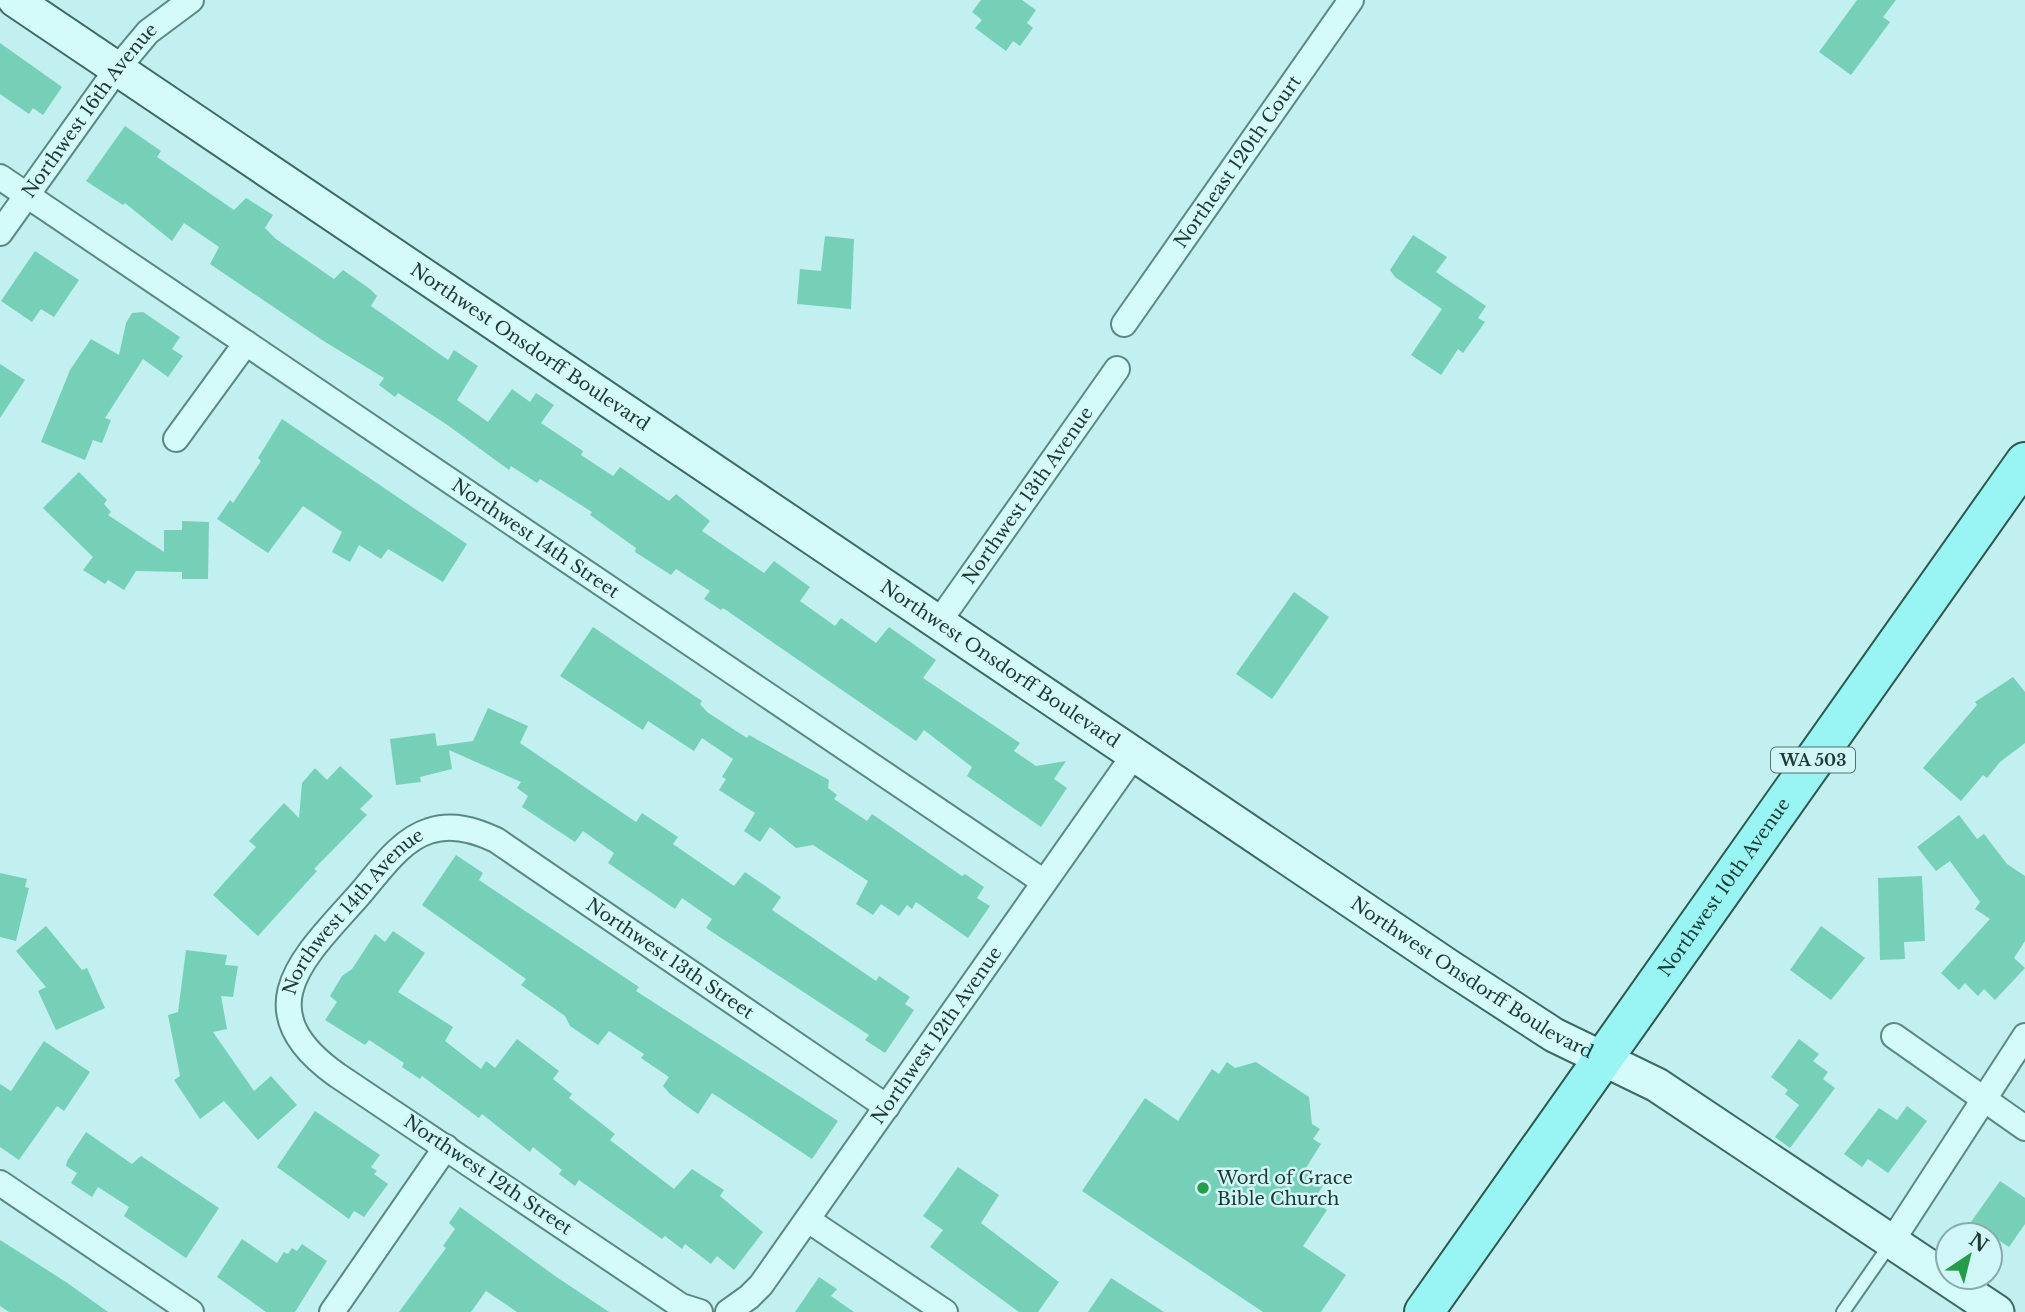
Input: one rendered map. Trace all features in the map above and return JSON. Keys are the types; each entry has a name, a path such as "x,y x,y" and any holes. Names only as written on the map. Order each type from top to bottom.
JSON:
{"main road":[{"name":"Northwest 10th Avenue","path":"1424,1312 2025,462"}],"street":[{"name":"Northwest Onsdorff Boulevard","path":"15,0 1448,966 1554,1035 1657,1086 1997,1312"},
{"name":"Northwest 16th Avenue","path":"0,233 117,69 148,32 191,0"},
{"name":"Northeast 120th Court","path":"1124,324 1351,0"},
{"name":"Northwest 14th Street","path":"0,177 1044,882"},
{"path":"176,439 246,342"},
{"name":"Northwest 13th Avenue","path":"937,622 1117,369"},
{"name":"Northwest 12th Avenue","path":"731,1311 761,1285 1134,755"},
{"name":"Northwest 14th Avenue","path":"292,1021 291,986 308,952 400,848 426,831 449,828"},
{"name":"Northwest 13th Street","path":"449,828 471,830 496,840 887,1107"},
{"name":"Northwest 12th Street","path":"292,1021 300,1043 320,1062 681,1306 700,1312"},
{"path":"1894,1036 2025,1128"},
{"path":"1892,1241 2025,1036"},
{"path":"332,1312 446,1147"},
{"path":"0,1183 191,1312"},
{"path":"808,1220 946,1312"}],"lane":[{"path":"1843,1312 1892,1241"}],"building":[{"path":"981,0 1022,0 1036,10 1027,23 1033,28 1020,46 1013,41 1006,51 975,28 982,20 972,12"},
{"path":"1857,0 1896,0 1883,17 1890,22 1851,75 1819,52"},
{"path":"0,43 62,87 43,115 33,108 29,114 0,94"},
{"path":"125,126 161,151 157,157 234,210 246,198 273,215 265,228 276,239 334,279 343,270 377,296 371,306 448,360 454,350 478,366 457,400 488,422 512,389 530,402 536,393 554,405 541,423 583,451 581,455 613,476 620,467 669,501 676,494 710,521 702,531 764,573 774,561 810,587 800,601 835,626 841,618 876,643 889,627 936,660 923,678 1020,743 1014,751 1036,766 1066,761 1054,779 1067,788 1041,827 967,776 972,767 924,730 916,741 723,608 721,610 704,599 710,591 676,569 671,575 635,552 636,548 590,515 592,512 540,479 537,483 511,466 509,470 398,393 395,397 379,385 384,378 322,340 210,264 219,247 184,223 172,241 125,203 123,205 86,181"},
{"path":"1413,235 1447,257 1436,272 1486,306 1478,318 1485,322 1463,353 1458,349 1441,375 1411,355 1442,309 1395,277 1390,270"},
{"path":"825,236 854,239 851,309 797,304 800,269 821,271"},
{"path":"35,251 79,280 54,317 41,309 32,322 1,301"},
{"path":"143,312 180,337 172,349 183,356 168,377 143,359 105,418 111,420 102,443 93,440 85,460 41,442 70,370 91,339 119,355 126,323 132,313"},
{"path":"0,364 25,380 0,418"},
{"path":"282,419 467,544 443,582 388,549 381,559 359,545 350,562 332,552 342,532 303,506 268,553 217,519 230,500 233,503 261,461 258,458"},
{"path":"79,472 107,500 104,504 111,512 108,515 164,552 164,530 182,530 182,521 209,522 208,579 182,579 182,572 136,571 124,590 108,580 105,584 83,570 93,557 43,508"},
{"path":"1294,592 1329,617 1272,699 1236,674"},
{"path":"593,627 702,701 700,704 707,712 747,738 749,735 829,780 828,788 837,795 834,799 867,821 872,814 962,876 965,874 984,887 977,898 990,906 968,938 916,902 912,909 907,905 899,916 881,904 873,915 856,904 868,881 813,845 796,848 770,827 760,842 744,831 755,813 719,790 726,779 722,777 733,759 702,738 694,751 648,721 643,730 560,676"},
{"path":"2013,677 2025,692 2025,743 2000,762 1987,778 1983,775 1961,801 1923,768 1977,705 1975,702"},
{"path":"488,708 528,726 520,743 636,822 642,813 678,837 673,844 734,886 745,872 781,897 772,910 876,981 879,976 910,997 905,1004 914,1010 885,1053 865,1040 869,1035 706,928 712,919 682,898 675,909 608,863 614,853 583,831 575,842 522,807 528,796 517,788 521,782 449,750 452,769 420,777 421,782 396,785 390,739 435,733 437,746 473,741"},
{"path":"340,766 373,796 360,809 367,815 314,869 317,871 258,936 213,895 256,847 249,841 284,803 299,818 302,783 315,768 327,780"},
{"path":"1959,815 1977,839 1984,834 2007,864 2025,876 2025,941 2014,958 2025,968 1995,1000 1984,989 1978,996 1965,983 1959,990 1941,973 1990,919 1975,909 1980,902 1950,861 1936,871 1917,847"},
{"path":"456,855 483,873 479,880 639,987 636,991 838,1121 812,1159 712,1093 698,1114 670,1094 663,1086 669,1077 641,1058 644,1054 609,1031 598,1045 570,1026 565,1016 521,985 526,979 422,905"},
{"path":"0,873 27,879 25,887 29,888 16,941 0,937"},
{"path":"1922,876 1925,941 1904,942 1905,959 1880,960 1878,878"},
{"path":"46,926 82,970 87,968 105,1008 56,1030 38,991 46,987 16,951"},
{"path":"1821,926 1865,958 1831,1000 1790,970"},
{"path":"393,931 425,953 398,992 453,1027 445,1041 481,1069 486,1061 495,1068 517,1039 559,1071 553,1079 572,1094 569,1098 615,1134 610,1140 674,1189 692,1169 724,1190 720,1196 763,1232 734,1270 717,1256 711,1264 685,1244 682,1249 665,1236 662,1239 579,1180 575,1186 559,1174 562,1170 533,1147 530,1152 482,1114 479,1118 422,1076 420,1079 402,1067 404,1063 369,1040 365,1045 325,1020 337,1002 330,996 342,976 352,969 375,934 385,942"},
{"path":"186,950 227,955 225,965 238,966 233,997 221,996 227,1029 213,1032 254,1091 271,1076 297,1105 258,1140 224,1101 200,1119 174,1080 180,1076 168,1015 178,1012"},
{"path":"1799,1039 1819,1054 1813,1061 1828,1072 1823,1079 1835,1088 1790,1148 1775,1137 1799,1105 1785,1094 1788,1090 1771,1077"},
{"path":"44,1041 90,1072 64,1111 57,1106 19,1160 0,1147 0,1084 11,1091"},
{"name":"Word of Grace Bible Church","path":"1227,1062 1235,1068 1256,1062 1309,1097 1312,1124 1320,1129 1313,1139 1321,1144 1304,1171 1324,1184 1313,1201 1327,1210 1303,1246 1346,1275 1321,1312 1263,1312 1082,1191 1145,1098 1178,1121 1212,1069 1219,1074"},
{"path":"1907,1106 1927,1121 1888,1173 1868,1159 1862,1167 1844,1154 1879,1108 1897,1120"},
{"path":"315,1111 380,1155 371,1167 377,1171 374,1174 388,1184 364,1217 354,1211 349,1219 277,1167"},
{"path":"86,1132 132,1164 141,1156 219,1208 186,1258 124,1216 129,1207 98,1187 92,1197 71,1183 77,1173 66,1166 67,1161"},
{"path":"958,1167 999,1195 981,1223 1059,1282 1038,1312 1019,1312 930,1247 943,1230 923,1216"},
{"path":"2000,1181 2025,1198 2025,1224 2009,1247 2004,1244 2004,1221 1972,1221"},
{"path":"460,1207 609,1312 517,1312 486,1291 471,1312 399,1312 446,1248 443,1246 455,1229 449,1223"},
{"path":"242,1239 277,1263 284,1252 288,1254 292,1248 297,1251 302,1244 327,1261 295,1312 266,1312 217,1277"},
{"path":"0,1240 108,1312 9,1312 0,1306"},
{"path":"819,1277 837,1289 831,1296 854,1312 795,1312"},
{"path":"1111,1278 1164,1312 1088,1312"}],"place":[{"name":"Word of Grace Bible Church","path":"1203,1188"}]}
